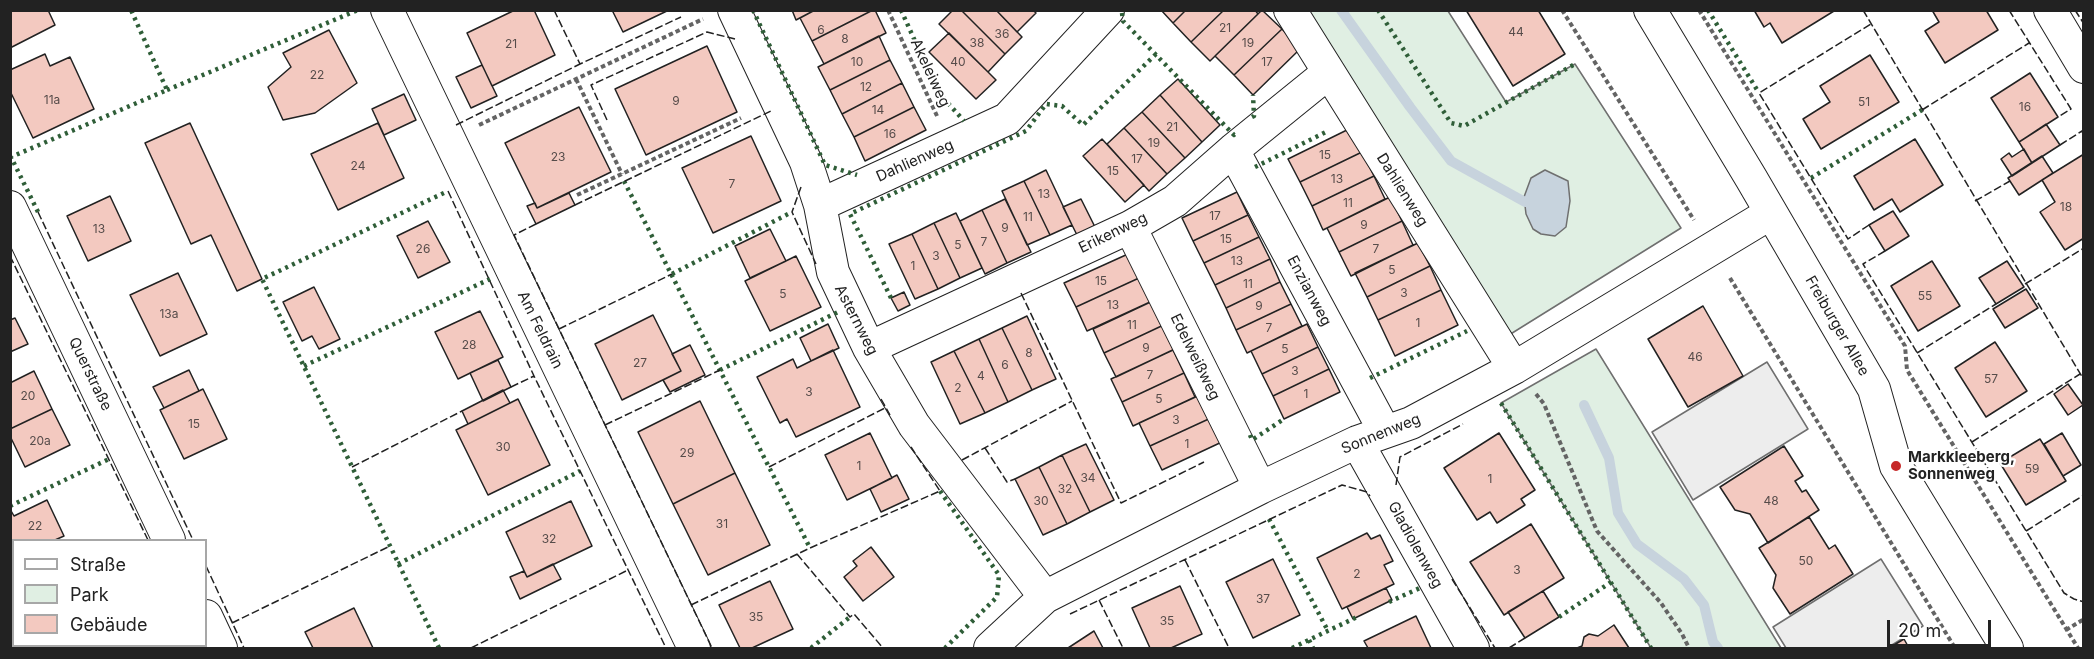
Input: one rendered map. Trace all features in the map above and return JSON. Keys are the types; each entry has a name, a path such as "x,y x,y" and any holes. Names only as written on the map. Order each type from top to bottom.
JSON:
{"street":[{"name":"Am Feldrain","path":"387,10 694,648"},
{"name":"Dahlienweg","path":"820,205 1007,119 1108,10"},
{"name":"Dahlienweg","path":"1290,10 1514,368"},
{"name":"Freiburger Allee","path":"1650,10 1874,389 1896,466 2007,648"},
{"path":"2050,10 2084,67"},
{"name":"Asternweg","path":"721,13 806,162 820,205 832,272 869,348 914,425 1045,597"},
{"name":"Erikenweg","path":"869,348 1130,226 1175,201 1233,150 1328,73"},
{"name":"Enzianweg","path":"1233,150 1371,437"},
{"name":"Querstraße","path":"10,207 170,539"},
{"name":"Sonnenweg","path":"990,648 1045,597 1260,488 1371,437 1411,423 1514,368 1771,213"},
{"name":"Edelweißweg","path":"1130,226 1260,488"},
{"name":"Gladiolenweg","path":"1371,437 1473,648"},
{"path":"207,618 221,648"}],"path":[{"name":"Akeleiweg","path":"888,10 951,146"},
{"path":"1562,10 1712,248 1955,648"},
{"path":"1699,10 1905,346 1907,370 2078,648"},
{"path":"449,140 721,13"},
{"path":"576,79 622,174"},
{"path":"578,195 741,118"},
{"path":"1514,368 1544,404 1597,531 1661,603 1689,648"},
{"path":"2066,630 2084,619"}],"green space":[{"path":"1309,11 1448,11 1506,102 1575,64 1681,228 1509,335"},
{"path":"1596,349 1781,648 1651,648 1501,403"}],"shaded area":[{"path":"1545,170 1568,181 1570,201 1566,227 1555,236 1541,234 1533,229 1526,214 1524,197 1531,178"},
{"path":"1767,362 1808,429 1693,500 1652,432"},
{"path":"1881,559 1923,626 1887,648 1786,648 1773,627"}],"building":[{"path":"10,10 48,10 55,25 10,48"},
{"path":"515,10 534,10 555,55 492,86 467,33"},
{"path":"612,10 669,10 623,32"},
{"path":"792,10 815,10 796,20"},
{"path":"815,10 873,10 812,41 800,18"},
{"path":"873,10 886,33 824,64 812,41"},
{"path":"953,10 961,10 1005,54 988,72 939,24"},
{"path":"961,10 996,10 1022,37 1005,54"},
{"path":"996,10 1033,10 1036,13 1017,32"},
{"path":"1161,10 1186,10 1173,23"},
{"path":"1186,10 1224,10 1191,42 1173,23"},
{"path":"1224,10 1255,10 1258,14 1210,61 1191,42"},
{"path":"1262,10 1282,29 1234,75 1215,56"},
{"path":"1466,10 1538,10 1565,54 1513,86"},
{"path":"1754,10 1834,11 1782,43 1770,23 1764,27"},
{"path":"1932,10 1986,10 1998,30 1945,63 1925,31 1939,22"},
{"path":"1282,29 1300,49 1253,95 1234,75"},
{"path":"329,30 357,83 315,113 283,120 268,87 291,67 283,53"},
{"path":"949,33 996,80 976,99 929,52"},
{"path":"879,36 890,60 830,90 818,67"},
{"path":"707,46 737,112 646,155 615,89"},
{"path":"45,54 50,66 70,57 94,109 33,138 10,91 10,70"},
{"path":"1870,55 1899,102 1821,149 1803,119 1830,102 1820,86"},
{"path":"890,60 902,83 842,114 830,90"},
{"path":"482,65 497,96 471,108 456,77"},
{"path":"2030,73 2058,117 2019,142 1991,98"},
{"path":"1178,79 1220,125 1202,142 1160,95"},
{"path":"902,83 914,107 854,137 842,114"},
{"path":"404,94 416,120 384,135 372,109"},
{"path":"1160,95 1202,142 1185,158 1142,112"},
{"path":"579,107 611,172 537,208 505,143"},
{"path":"914,107 926,130 865,161 854,137"},
{"path":"1142,112 1185,158 1167,174 1124,128"},
{"path":"190,123 262,279 237,291 211,235 191,244 145,143"},
{"path":"378,123 404,178 338,210 311,154"},
{"path":"2046,124 2060,145 2032,163 2019,142"},
{"path":"1124,128 1167,174 1149,191 1107,144"},
{"path":"1351,128 1362,152 1300,182 1288,159"},
{"path":"751,136 781,201 713,233 682,168"},
{"path":"1102,139 1144,185 1125,202 1083,156"},
{"path":"1915,139 1943,185 1900,212 1892,199 1874,210 1854,176"},
{"path":"2024,149 2032,163 2012,176 2001,159 2009,153 2012,157"},
{"path":"1362,152 1374,176 1312,206 1300,182"},
{"path":"2084,154 2084,238 2065,250 2040,212 2055,202 2042,180"},
{"path":"2042,156 2053,173 2019,195 2008,178"},
{"path":"1046,170 1072,225 1050,235 1024,181"},
{"path":"1374,176 1385,199 1323,230 1312,206"},
{"path":"1024,181 1050,235 1027,245 1002,191"},
{"path":"1237,192 1248,215 1193,241 1182,218"},
{"path":"569,193 575,205 536,224 527,206 535,203 537,208"},
{"path":"110,196 131,241 88,261 67,216"},
{"path":"1390,197 1402,221 1339,252 1327,228"},
{"path":"1005,199 1031,252 1007,263 982,210"},
{"path":"1081,199 1096,229 1078,237 1063,207"},
{"path":"982,210 1007,263 985,274 960,221"},
{"path":"1893,211 1909,236 1885,251 1869,225"},
{"path":"956,213 982,268 960,278 934,223"},
{"path":"1248,215 1259,237 1204,263 1193,241"},
{"path":"428,221 450,262 418,278 397,236"},
{"path":"1402,221 1413,245 1351,276 1339,252"},
{"path":"934,223 960,278 938,289 912,234"},
{"path":"770,229 786,261 750,278 735,246"},
{"path":"912,234 938,289 915,299 889,244"},
{"path":"1259,237 1270,259 1215,285 1204,263"},
{"path":"1418,243 1430,266 1367,297 1355,273"},
{"path":"1128,254 1139,278 1076,307 1064,283"},
{"path":"796,256 821,307 770,331 745,281"},
{"path":"1270,259 1280,282 1226,308 1215,285"},
{"path":"1932,261 1960,306 1918,331 1891,286"},
{"path":"2007,261 2024,287 1996,304 1979,278"},
{"path":"1430,266 1441,290 1378,320 1367,297"},
{"path":"178,273 207,334 160,356 130,295"},
{"path":"1139,278 1150,302 1087,331 1076,307"},
{"path":"1280,282 1291,304 1236,330 1226,308"},
{"path":"314,287 340,339 319,349 312,336 302,341 283,302"},
{"path":"2026,289 2038,308 2005,328 1993,309"},
{"path":"1441,290 1458,325 1395,356 1378,320"},
{"path":"904,292 910,305 898,311 891,298"},
{"path":"1159,298 1170,322 1104,353 1093,329"},
{"path":"1291,304 1302,326 1247,353 1236,330"},
{"path":"1703,306 1743,376 1688,407 1648,339"},
{"path":"480,311 503,357 458,379 435,332"},
{"path":"653,315 681,371 622,400 595,344"},
{"path":"1027,316 1056,379 1032,390 1002,328"},
{"path":"15,318 28,344 10,352 10,320"},
{"path":"1170,322 1181,346 1116,377 1104,353"},
{"path":"828,324 839,348 811,361 800,338"},
{"path":"1307,324 1318,347 1262,374 1251,351"},
{"path":"1002,328 1032,390 1008,402 979,339"},
{"path":"979,339 1008,402 985,413 954,351"},
{"path":"1995,342 2027,391 1986,417 1955,368"},
{"path":"690,345 705,375 670,392 663,380 681,371 672,354"},
{"path":"1318,347 1329,369 1273,396 1262,374"},
{"path":"833,350 860,407 796,437 787,419 780,423 757,377 793,359 797,368"},
{"path":"1173,350 1184,373 1122,402 1111,379"},
{"path":"954,351 985,413 960,424 931,362"},
{"path":"498,360 511,387 483,401 470,373"},
{"path":"1329,369 1340,392 1284,419 1273,396"},
{"path":"189,370 199,391 164,408 153,387"},
{"path":"34,371 52,409 10,429 10,383"},
{"path":"1184,373 1195,397 1133,426 1122,402"},
{"path":"2068,384 2083,405 2068,415 2054,394"},
{"path":"203,389 227,439 184,459 160,410"},
{"path":"503,390 510,403 468,424 462,411"},
{"path":"1202,394 1213,417 1150,446 1139,423"},
{"path":"518,399 550,465 488,495 456,430"},
{"path":"700,401 735,473 673,504 638,432"},
{"path":"52,409 70,445 25,467 10,436 10,429"},
{"path":"1213,417 1224,441 1162,470 1150,446"},
{"path":"870,433 892,478 847,500 825,455"},
{"path":"1499,433 1535,490 1521,499 1525,505 1497,523 1490,512 1477,520 1444,468"},
{"path":"2062,433 2081,465 2063,476 2044,444"},
{"path":"2040,439 2066,481 2026,505 2000,463"},
{"path":"1086,444 1114,500 1090,512 1062,455"},
{"path":"1784,446 1803,476 1795,481 1802,492 1806,490 1819,510 1768,543 1750,514 1735,510 1720,487"},
{"path":"1062,455 1090,512 1067,524 1039,467"},
{"path":"1039,467 1067,524 1043,535 1015,479"},
{"path":"735,473 770,545 708,575 673,504"},
{"path":"897,475 909,499 881,512 870,489"},
{"path":"47,500 64,536 57,539 12,539 10,550 10,509 14,516"},
{"path":"571,501 592,546 527,577 506,532"},
{"path":"1809,517 1829,549 1835,545 1853,574 1790,614 1773,588 1776,575 1759,548"},
{"path":"1531,524 1564,578 1504,615 1470,562"},
{"path":"1367,533 1371,539 1380,535 1393,561 1384,565 1394,584 1342,609 1317,558"},
{"path":"871,547 894,577 863,601 844,577 857,566 853,561"},
{"path":"1273,559 1300,615 1253,638 1226,582"},
{"path":"553,564 561,579 520,599 510,577 524,571 527,577"},
{"path":"770,581 793,629 752,648 740,648 719,605"},
{"path":"1180,586 1202,634 1171,648 1150,648 1132,608"},
{"path":"1386,588 1392,600 1353,619 1347,607"},
{"path":"1543,591 1559,617 1525,638 1508,612"},
{"path":"354,608 373,648 313,648 305,632"},
{"path":"1416,616 1431,648 1368,648 1364,641"},
{"path":"1614,625 1629,648 1577,648 1582,646 1584,637 1589,634 1598,636"},
{"path":"1094,631 1103,648 1068,648"},
{"path":"1904,639 1909,648 1889,648"},
{"path":"76,647 124,647 121,648"}],"waterway":[{"path":"1341,10 1451,161 1525,202"},
{"path":"1584,405 1609,458 1618,513 1637,544 1684,579 1704,605 1713,642 1718,648"}],"hedge":[{"path":"38,212 11,157 167,90 131,10"},
{"path":"167,90 358,10"},
{"path":"753,10 825,165 857,175"},
{"path":"901,10 938,92 964,121"},
{"path":"1378,10 1451,123 1464,126 1575,64"},
{"path":"1708,10 1759,93"},
{"path":"1122,13 1123,21 1235,134"},
{"path":"891,298 850,214 1026,131 1046,104 1062,106 1083,125 1156,54"},
{"path":"1252,117 1254,116 1253,95"},
{"path":"1811,178 1922,110"},
{"path":"1255,167 1326,132"},
{"path":"624,181 810,548"},
{"path":"439,648 262,279 448,191"},
{"path":"672,274 792,212"},
{"path":"304,366 490,279"},
{"path":"720,370 838,312"},
{"path":"1370,378 1467,331"},
{"path":"1501,403 1651,648"},
{"path":"1250,435 1252,440 1284,419"},
{"path":"10,506 109,459"},
{"path":"398,564 580,471"},
{"path":"940,491 999,575 997,597 945,648"},
{"path":"1269,519 1328,631"},
{"path":"1559,617 1611,582"},
{"path":"1389,602 1422,587"},
{"path":"811,648 850,617"},
{"path":"1292,648 1357,617"},
{"path":"1309,640 1313,648"}],"fence":[{"path":"554,10 580,64 681,17"},
{"path":"1863,10 2084,380"},
{"path":"2009,10 2071,109 2058,117"},
{"path":"2075,10 2084,24"},
{"path":"1869,225 1848,239 1759,93 1871,24"},
{"path":"607,120 591,85 707,32 735,39"},
{"path":"1922,110 2029,43"},
{"path":"456,125 580,64"},
{"path":"575,205 771,111"},
{"path":"2060,145 2082,131 2084,134"},
{"path":"1975,201 2010,181"},
{"path":"801,187 792,212 816,264"},
{"path":"448,191 534,376 666,648"},
{"path":"38,212 193,539"},
{"path":"536,224 514,235 712,648"},
{"path":"2025,284 2084,248"},
{"path":"1885,251 1863,264 2064,593 2084,602"},
{"path":"10,256 148,539"},
{"path":"559,329 672,274"},
{"path":"1021,293 1121,503 1204,462"},
{"path":"1917,353 1996,304"},
{"path":"605,425 720,370"},
{"path":"1972,442 2080,374"},
{"path":"511,387 534,376"},
{"path":"881,399 890,415"},
{"path":"962,460 1072,401"},
{"path":"769,467 885,408"},
{"path":"352,467 462,411"},
{"path":"1396,485 1400,457 1463,424"},
{"path":"691,605 810,548 940,491 911,447"},
{"path":"985,448 1007,482 1015,479"},
{"path":"1070,614 1342,485 1367,492 1370,496"},
{"path":"2026,531 2084,495"},
{"path":"232,623 390,546"},
{"path":"797,554 850,617 854,614 883,648"},
{"path":"1185,560 1229,648"},
{"path":"207,568 244,648"},
{"path":"471,648 628,570"},
{"path":"1452,579 1495,648"},
{"path":"1099,600 1123,648"},
{"path":"1509,648 1525,638"}],"place":[{"name":"Markkleeberg, Sonnenweg","path":"1896,466"}]}
